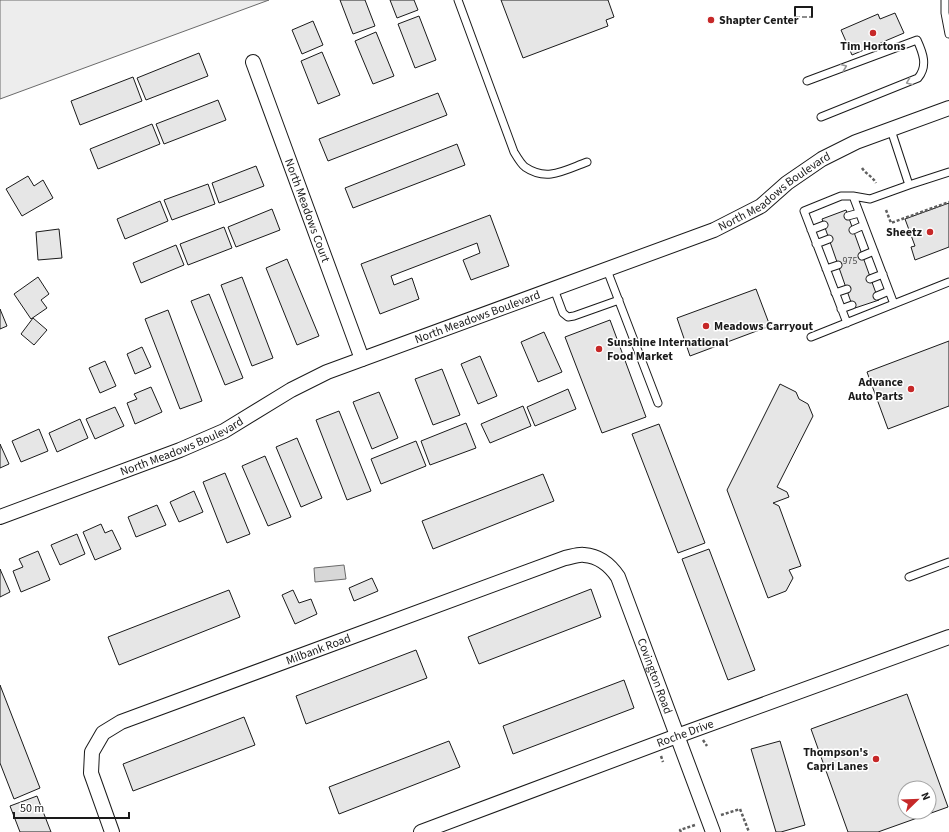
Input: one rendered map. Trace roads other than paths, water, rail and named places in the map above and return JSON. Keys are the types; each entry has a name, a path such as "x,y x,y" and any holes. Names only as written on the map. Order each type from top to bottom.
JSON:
{"street":[{"name":"North Meadows Court","path":"253,62 362,359"},
{"name":"North Meadows Boulevard","path":"0,517 189,446 224,431 291,390 327,372 714,230 761,206 787,183 822,159 856,142 949,108"},
{"name":"Milbank Road","path":"112,832 90,774 92,752 103,733 121,722 565,558 584,555 604,561 612,567 623,588"},
{"name":"Covington Road","path":"623,588 712,832"},
{"name":"Roche Drive","path":"421,832 677,736 949,637"}],"lane":[{"path":"458,0 514,152 524,166 538,173 550,175 587,162"},
{"path":"945,0 944,13 949,34"},
{"path":"807,81 917,40 923,53 923,72 918,78 821,117"},
{"path":"891,130 909,185"},
{"path":"847,323 804,211 841,196 853,196 870,200 949,172"},
{"path":"853,196 894,304"},
{"path":"848,216 859,213"},
{"path":"811,230 824,225"},
{"path":"853,230 864,225"},
{"path":"816,244 829,239"},
{"path":"862,256 874,251"},
{"path":"826,269 838,264"},
{"path":"607,270 658,403"},
{"path":"870,279 883,274"},
{"path":"811,337 949,282"},
{"path":"554,289 563,313 568,317 619,300"},
{"path":"835,292 847,289"},
{"path":"877,296 889,291"},
{"path":"841,309 852,305"},
{"path":"909,577 949,562"}],"place":[{"name":"Shapter Center","path":"711,20"},
{"name":"Tim Hortons","path":"873,33"},
{"name":"Sheetz","path":"930,232"},
{"name":"Meadows Carryout","path":"706,326"},
{"name":"Sunshine International Food Market","path":"599,349"},
{"name":"Advance Auto Parts","path":"911,389"},
{"name":"Thompson's Capri Lanes","path":"876,759"}]}
